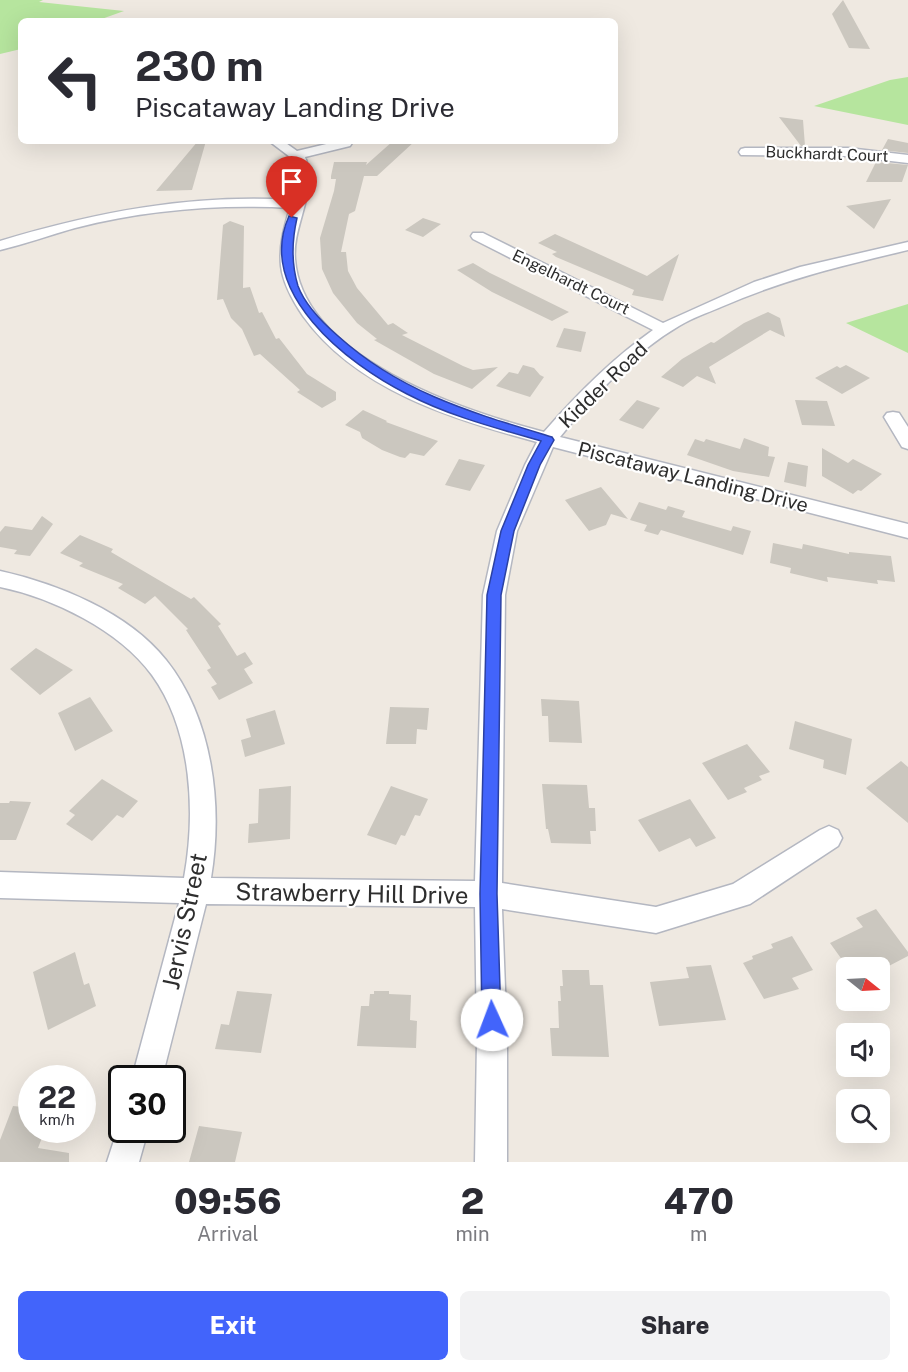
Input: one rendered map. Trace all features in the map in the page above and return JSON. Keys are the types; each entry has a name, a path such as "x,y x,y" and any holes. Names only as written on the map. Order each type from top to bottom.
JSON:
{"street":[{"path":"280,144 297,155 342,144"},
{"name":"Buckhardt Court","path":"745,152 862,152 908,159"},
{"name":"Piscataway Landing Drive","path":"297,155 304,176 301,195 288,237 290,273 294,287 316,322 356,358 409,391 466,415 548,440 908,531"},
{"path":"0,246 75,223 155,208 206,203 297,204"},
{"name":"Engelhardt Court","path":"478,236 663,328"},
{"name":"Kidder Road","path":"491,1162 492,1041 488,894 494,595 507,531 534,465 548,440 576,406 609,373 663,328 699,310 793,273 908,246"},
{"path":"893,417 908,443"},
{"name":"Jervis Street","path":"0,579 20,583 70,601 106,622 138,646 162,671 188,722 201,786 202,830 195,891 150,1065"},
{"name":"Strawberry Hill Drive","path":"0,885 195,891 488,894 656,920 740,895 829,838"},
{"path":"123,1162 128,1143"}],"green space":[{"path":"0,0 43,0 39,2 124,11 104,18 18,18 18,50 0,54"},
{"path":"908,77 908,125 814,106 890,80"},
{"path":"908,304 908,353 846,323"}],"building":[{"path":"843,0 870,49 849,48 832,14"},
{"path":"779,117 803,120 805,146 801,146"},
{"path":"888,139 908,143 908,153 882,150"},
{"path":"195,144 205,144 192,190 156,191"},
{"path":"390,144 412,144 377,176 364,176 355,211 349,214 341,252 346,252 348,271 357,288 388,325 393,323 408,333 402,335 473,370 498,367 472,389 434,374 374,340 377,339 357,323 333,293 322,269 320,238 334,191 336,179 331,179 331,176 334,162 367,162 366,165"},
{"path":"876,162 908,165 902,182 866,182"},
{"path":"891,199 874,229 846,206"},
{"path":"423,218 441,224 423,237 405,230"},
{"path":"230,221 244,226 243,288 250,287 259,313 262,312 276,339 279,338 307,374 336,392 336,400 322,408 297,392 300,390 260,354 254,356 242,329 231,318 223,299 217,300 223,225"},
{"path":"555,234 647,276 679,254 663,301 632,295 634,290 556,257 552,254 557,252 538,243"},
{"path":"473,263 569,312 552,321 492,292 457,270"},
{"path":"768,312 780,318 785,337 770,330 709,367 716,384 697,376 683,387 661,377 682,359 711,342 714,343 744,323"},
{"path":"564,328 586,332 581,352 556,347"},
{"path":"523,365 534,368 544,377 530,397 496,386 509,372 518,374"},
{"path":"846,365 870,378 842,394 815,378 837,366 840,368"},
{"path":"637,400 660,408 643,429 619,420"},
{"path":"795,400 827,401 835,426 802,425"},
{"path":"363,410 386,422 438,441 424,456 410,453 405,458 382,450 362,438 360,432 345,425"},
{"path":"744,438 769,447 768,456 775,457 769,477 733,471 687,455 695,439 704,442 706,439 740,449"},
{"path":"822,448 848,463 853,459 882,474 861,491 858,490 853,494 822,476"},
{"path":"459,459 485,465 470,491 445,485"},
{"path":"788,462 808,466 806,487 784,482"},
{"path":"601,487 628,519 611,514 606,525 589,531 565,500"},
{"path":"639,502 666,510 668,506 685,511 682,517 731,531 733,526 751,531 743,555 661,530 658,535 644,531 647,525 630,520"},
{"path":"42,516 53,524 30,556 14,554 17,550 0,547 0,532 5,526 32,530"},
{"path":"80,535 113,549 111,552 191,599 194,597 221,624 218,626 237,656 245,652 253,664 244,669 253,683 219,700 211,687 217,684 207,670 211,668 186,630 188,629 155,596 145,604 118,588 123,584 79,566 83,563 60,553"},
{"path":"773,543 802,549 803,544 849,554 849,552 891,556 895,582 877,580 878,584 827,577 828,582 790,573 791,568 770,563"},
{"path":"36,648 73,670 40,695 10,669"},
{"path":"90,697 113,731 75,751 58,713"},
{"path":"541,699 579,701 582,743 549,742 548,716 542,716"},
{"path":"390,707 429,708 427,730 417,729 416,744 386,744"},
{"path":"275,710 285,744 245,757 241,740 251,737 246,719"},
{"path":"795,721 852,739 846,775 823,768 824,760 789,749"},
{"path":"747,744 770,772 759,776 762,780 744,788 747,792 728,800 702,763"},
{"path":"901,761 908,767 908,823 866,788"},
{"path":"102,779 138,801 123,818 117,815 92,841 66,824 75,815 69,811"},
{"path":"542,784 587,785 589,808 595,808 596,831 590,831 591,844 551,843 548,829 546,829"},
{"path":"291,786 290,839 248,843 249,824 258,823 259,789"},
{"path":"391,786 428,799 420,816 415,815 405,836 401,835 396,845 367,835"},
{"path":"690,799 716,838 696,847 690,838 659,852 638,820"},
{"path":"31,802 16,840 0,840 0,803"},
{"path":"876,909 908,952 908,956 890,965 890,957 840,957 830,943 863,927 856,918"},
{"path":"792,936 813,970 792,978 799,989 764,999 743,963 753,959 752,956 773,948 771,944"},
{"path":"75,952 84,985 89,983 96,1006 48,1030 33,972"},
{"path":"711,965 726,1020 659,1026 650,982 689,978 686,967"},
{"path":"562,970 589,970 590,985 603,985 609,1057 552,1056 550,1028 559,1028 558,1001 561,1001 560,986 563,986"},
{"path":"237,991 272,994 261,1053 215,1049 221,1024 229,1025"},
{"path":"374,991 411,995 410,1020 417,1021 416,1048 357,1046 361,1006 369,1006 370,994 374,994"},
{"path":"13,1106 18,1107 18,1143 40,1143 38,1148 69,1153 69,1162 0,1162 0,1140"},
{"path":"199,1126 242,1132 235,1162 189,1162"}],"route":[{"path":"292,218 288,237 288,257 294,287 316,322 356,358 409,391 432,401 466,415 548,440 534,465 507,531 494,595 488,894 492,1020"}]}
